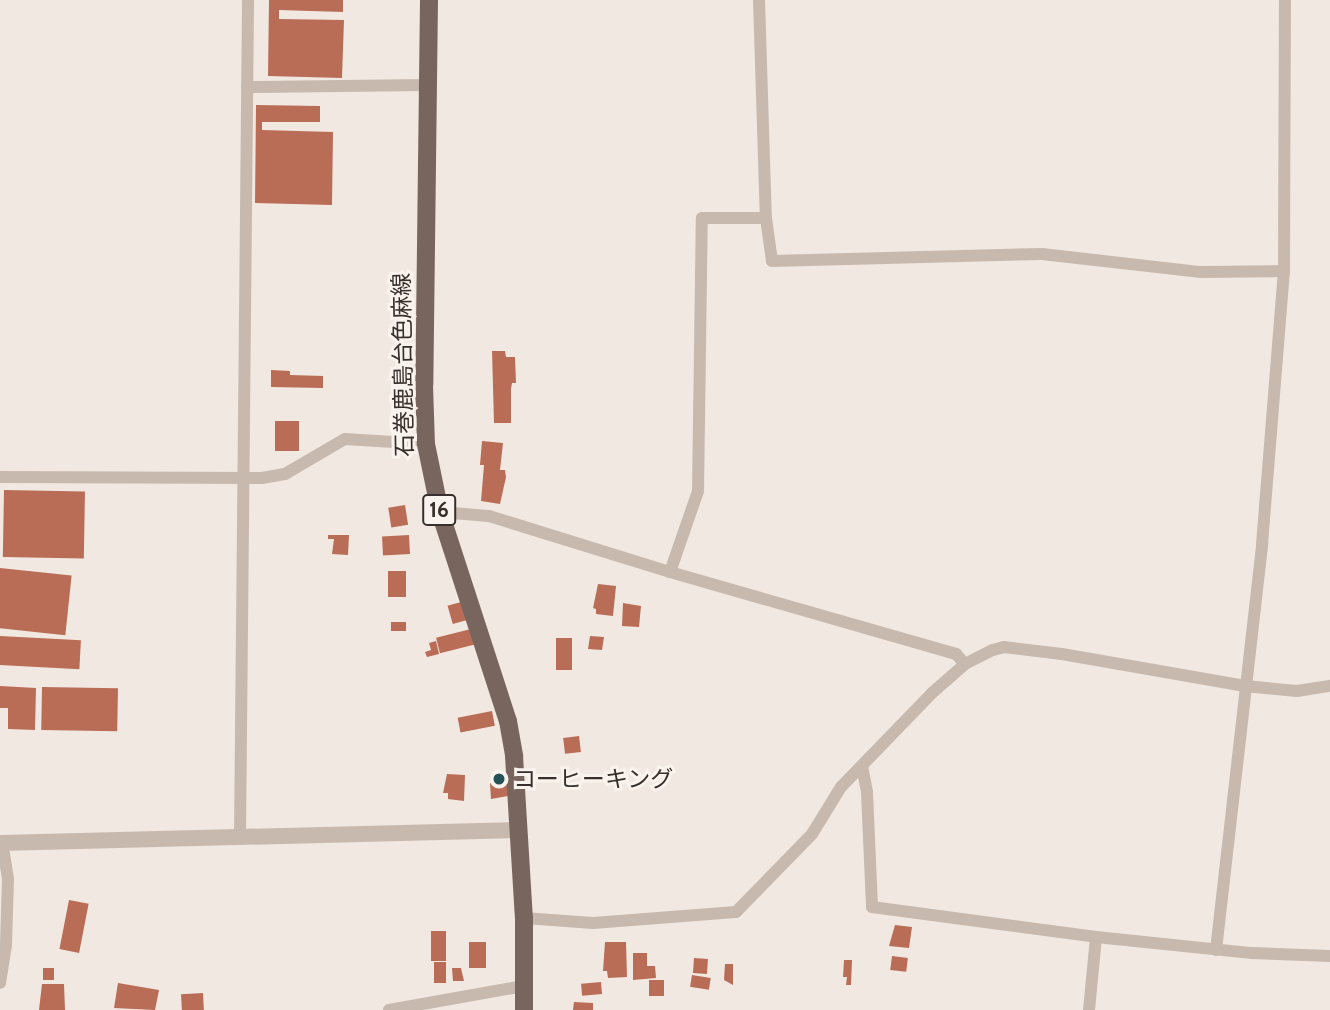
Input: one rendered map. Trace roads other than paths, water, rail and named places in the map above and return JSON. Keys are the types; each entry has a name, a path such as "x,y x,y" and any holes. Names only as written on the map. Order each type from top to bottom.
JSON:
{"main road":[{"name":"石巻鹿島台色麻線","path":"429,0 426,444 440,512 509,721 524,918 524,1010"}],"street":[{"path":"240,838 247,0"},
{"path":"760,0 766,218 772,261 1042,254 1201,272 1284,271"},
{"path":"1216,950 1262,544 1284,271 1285,0"},
{"path":"247,87 427,85"},
{"path":"670,572 698,491 702,218 766,218"},
{"path":"0,477 243,479 285,474 345,439 426,444"},
{"path":"440,512 489,516 670,572 956,654 965,664"},
{"path":"524,918 593,923 736,912 812,835 841,787 932,693 965,664 1004,647 1062,654 1245,686 1297,691 1330,686"},
{"path":"862,766 867,792 872,907 1216,950 1330,956"},
{"path":"0,983 6,945 8,879 1,842 519,830"},
{"path":"1088,1010 1096,937"},
{"path":"389,1010 524,986"}],"place":[{"name":"コーヒーキング","path":"499,779"}]}
